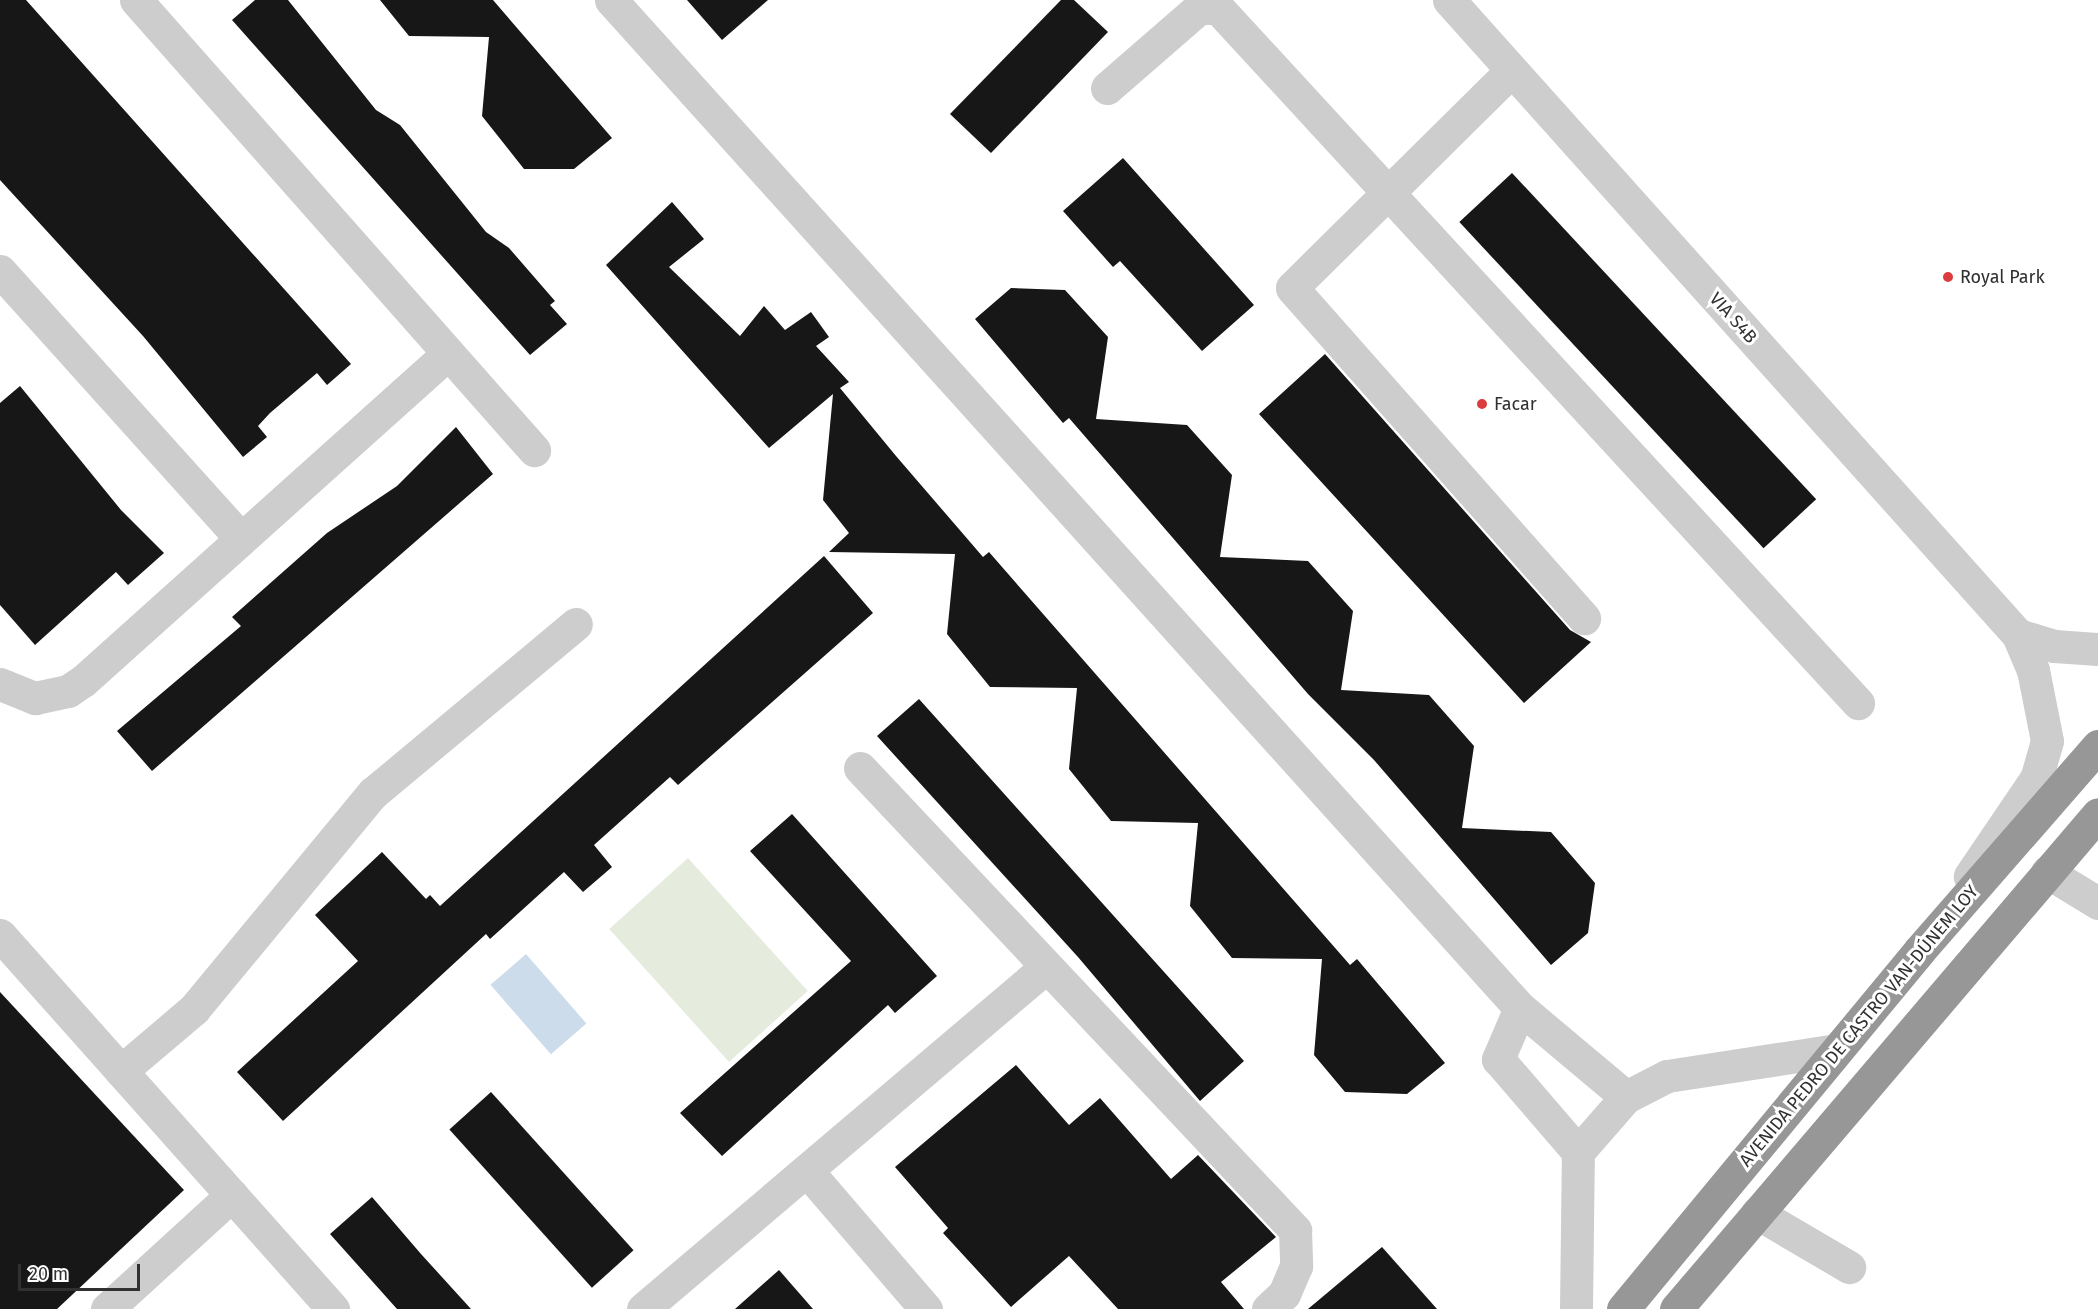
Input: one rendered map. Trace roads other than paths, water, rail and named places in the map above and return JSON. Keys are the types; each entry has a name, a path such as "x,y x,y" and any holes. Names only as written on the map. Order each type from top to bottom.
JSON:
{"highway":[{"name":"AVENIDA PEDRO DE CASTRO VAN-DÚNEM LOY","path":"1623,1309 1919,951 2098,746"},
{"path":"1676,1309 2098,814"}],"street":[{"path":"136,0 534,450"},
{"path":"611,0 1520,1008 1626,1097"},
{"name":"VIA S4B","path":"1449,0 2018,635"},
{"path":"1107,88 1199,8 1218,8 1385,193 1858,703"},
{"path":"1511,71 1385,193 1292,288 1584,618"},
{"path":"0,271 241,539"},
{"path":"0,684 35,698 68,691 447,354"},
{"path":"122,1071 194,1010 373,793 576,624"},
{"path":"2018,635 2054,646 2098,649"},
{"path":"1919,951 2037,777 2047,741 2042,706 2018,635"},
{"path":"860,768 1045,968 1295,1230 1296,1266 1284,1294 1268,1309"},
{"path":"2047,872 2098,903"},
{"path":"0,935 333,1309"},
{"path":"643,1309 808,1172 1045,968"},
{"path":"1520,1008 1498,1059 1578,1152"},
{"path":"1576,1309 1578,1152 1626,1097 1667,1076 1836,1050"},
{"path":"808,1172 926,1309"},
{"path":"106,1309 232,1195"},
{"path":"1757,1213 1850,1267"}],"water":[{"path":"526,954 586,1023 551,1054 491,985"}],"place":[{"name":"Royal Park","path":"1948,277"},
{"name":"Facar","path":"1482,404"}]}
